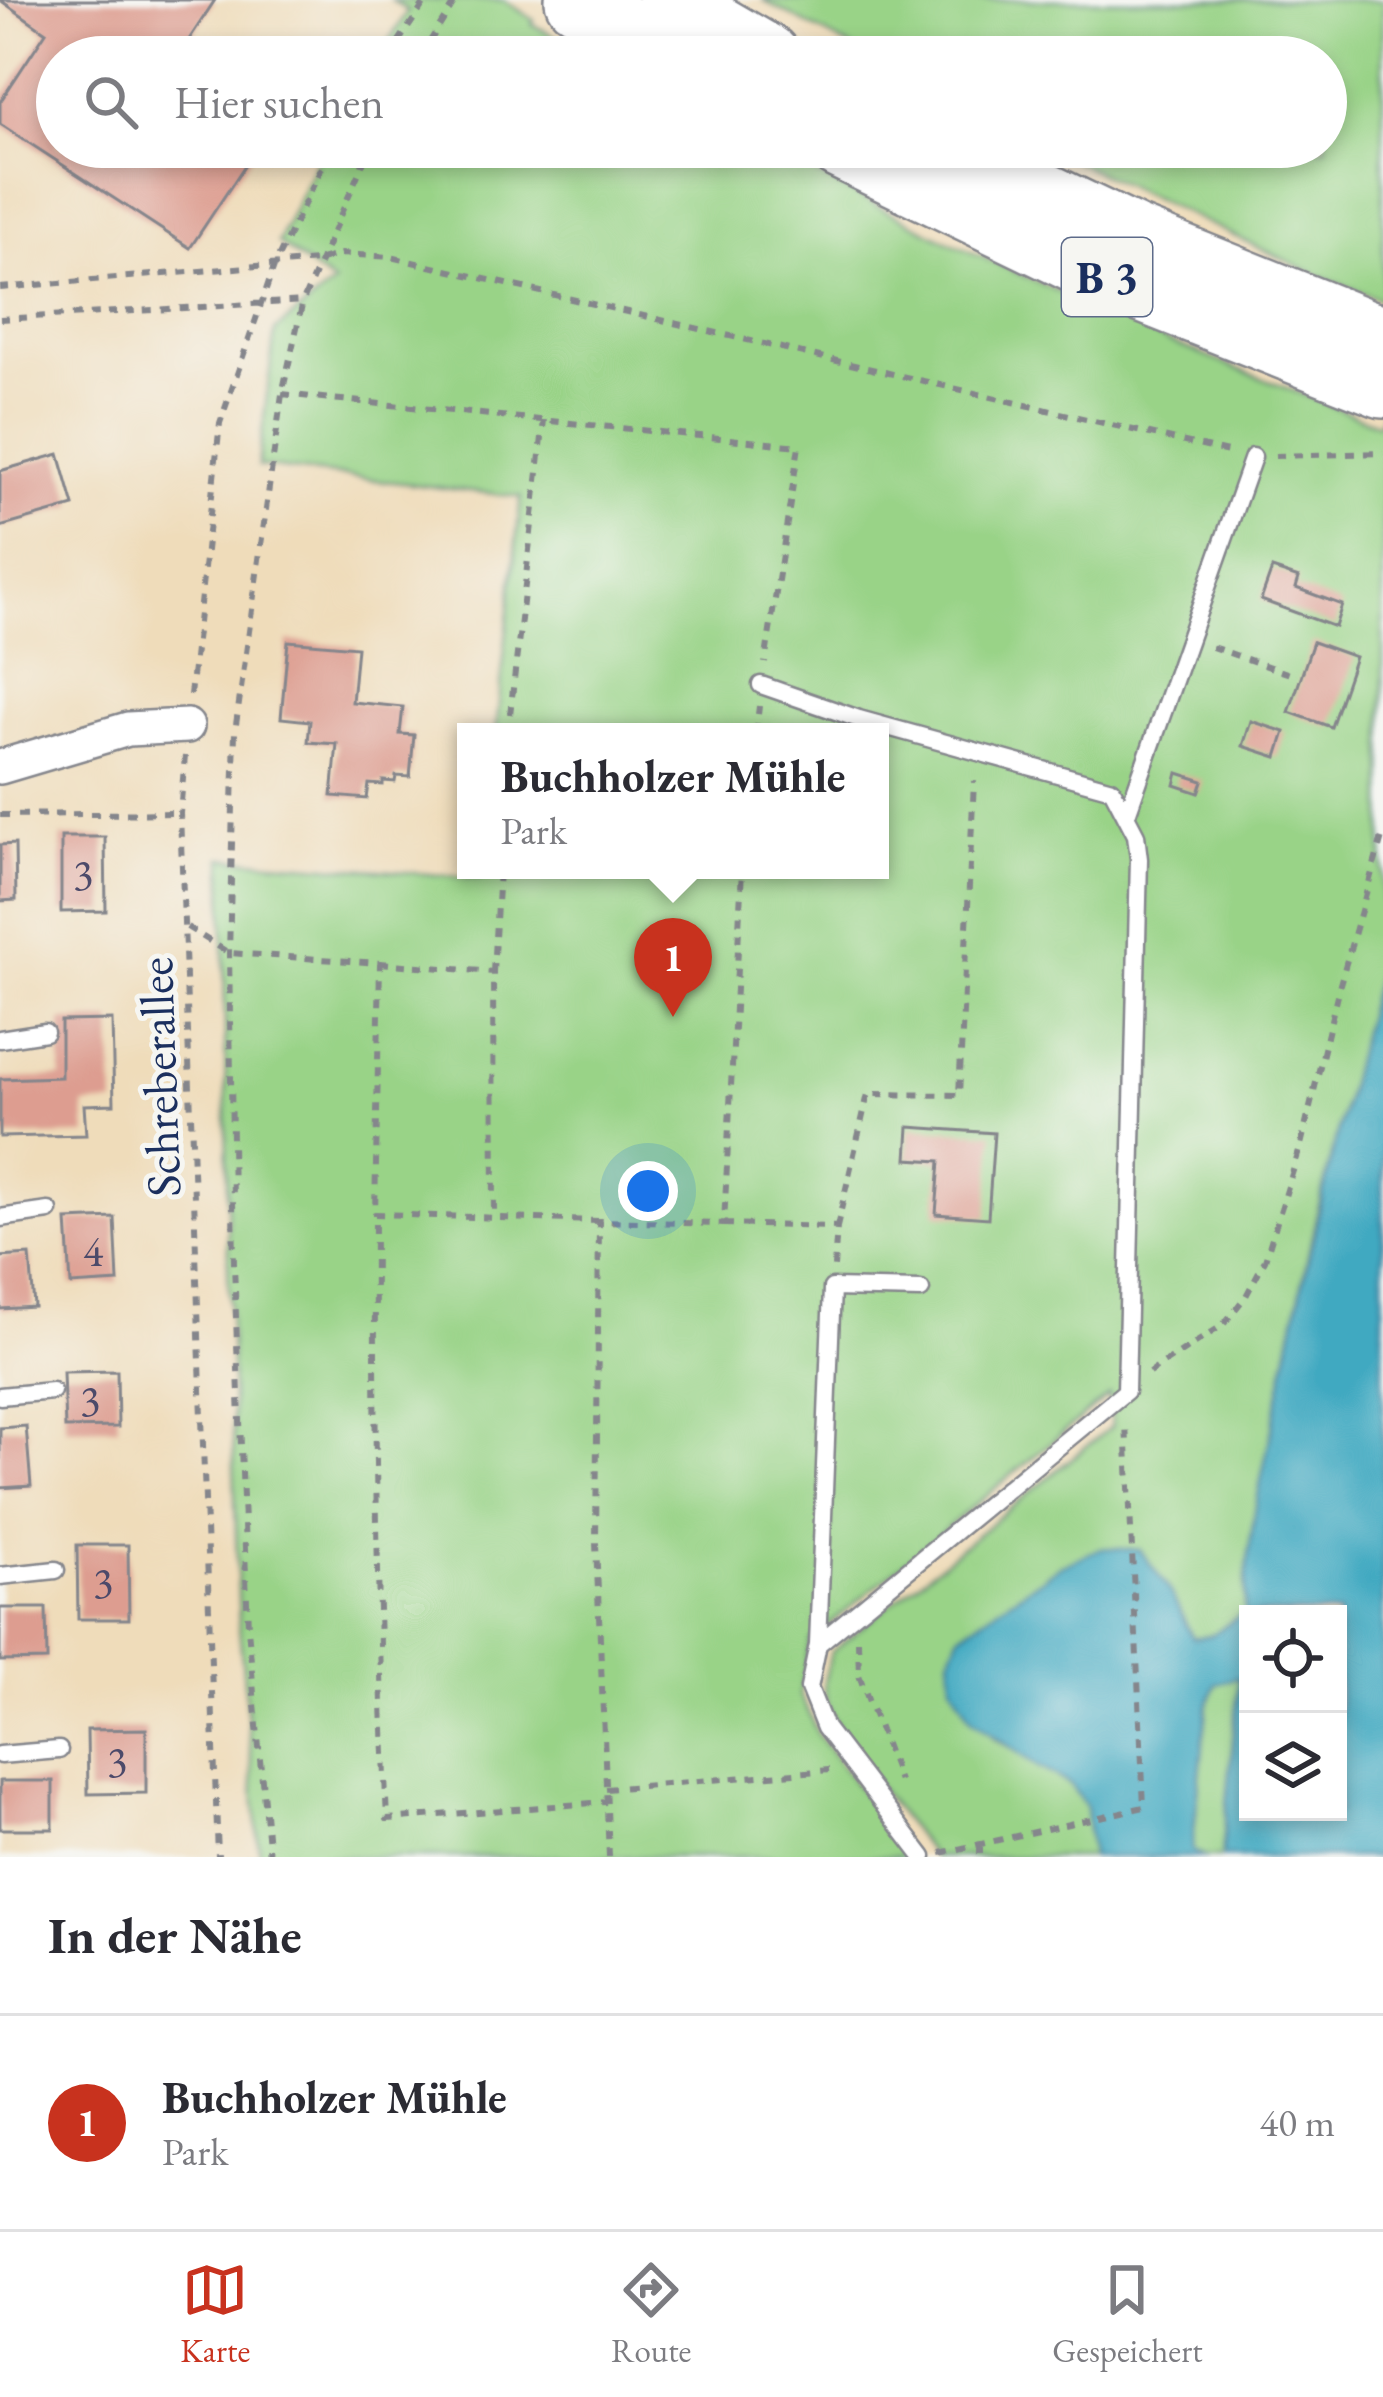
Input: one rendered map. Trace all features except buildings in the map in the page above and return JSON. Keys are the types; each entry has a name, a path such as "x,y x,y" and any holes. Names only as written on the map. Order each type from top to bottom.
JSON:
{"highway":[{"path":"670,0 732,36"},
{"path":"592,9 639,36"},
{"name":"B 3","path":"883,168 1113,280 1383,386"},
{"name":"B 3","path":"989,168 1132,236 1383,338"}],"street":[{"path":"0,767 128,729 187,726"}],"lane":[{"path":"1127,814 1253,457"},
{"path":"761,685 873,723"},
{"path":"818,1644 1126,1390 1139,859 1127,814 1112,789 889,727"},
{"path":"0,1039 45,1032"},
{"path":"0,1218 49,1211"},
{"path":"921,1290 832,1288 818,1644 809,1688 825,1728 923,1857"},
{"path":"0,1396 52,1391"},
{"path":"0,1576 56,1570"},
{"path":"0,1755 59,1750"}],"path":[{"path":"402,36 427,0"},
{"path":"433,36 456,0"},
{"name":"Schreberallee","path":"218,1857 180,813 220,423 275,264 322,168"},
{"path":"269,1857 248,1628 234,1265 229,953 236,732 282,394 303,301 360,168"},
{"path":"0,288 317,261 341,254 391,257 1253,457 1383,453"},
{"path":"0,320 303,301"},
{"path":"282,394 799,446 761,685"},
{"path":"509,723 544,420"},
{"path":"1192,640 1290,674"},
{"path":"832,1288 837,1227 868,1094 959,1095 974,781"},
{"path":"0,815 180,813"},
{"path":"939,1839 952,1855 989,1842 1144,1808 1126,1390 1222,1325 1246,1296 1265,1260 1301,1145 1383,834"},
{"path":"494,1218 493,972 499,879"},
{"path":"724,1224 742,879"},
{"path":"187,927 229,953 493,972"},
{"path":"380,962 375,1214 378,1633 387,1820 606,1802"},
{"path":"375,1214 837,1227"},
{"path":"599,1221 596,1543 609,1857"},
{"path":"858,1611 859,1675 892,1771 904,1789"},
{"path":"606,1789 851,1766"},
{"path":"980,1845 980,1857"}],"green space":[{"path":"392,0 504,0 554,36 392,36 408,11"},
{"path":"762,0 1383,0 1383,301 1089,168 1347,168 1347,36 830,36"},
{"path":"313,168 803,168 949,242 1172,343 1378,424 1383,414 1383,950 1315,1221 1256,1508 1245,1605 1239,1605 1239,1616 1212,1635 1193,1638 1140,1551 1079,1558 1060,1566 960,1634 993,1737 1071,1784 1086,1808 1091,1857 933,1857 853,1752 829,1708 824,1685 831,1652 1112,1426 1109,1395 810,1640 800,1694 818,1735 911,1857 260,1857 239,1627 223,858 457,879 889,879 889,723 497,723 521,497 258,466 275,331 334,284 278,243"},
{"path":"1239,1677 1222,1857 1204,1857 1192,1850 1207,1707 1216,1684"}],"water":[{"path":"1383,950 1383,1857 1222,1857 1239,1677 1239,1821 1347,1821 1347,1605 1245,1605 1252,1527 1316,1222"},
{"path":"1101,1548 1140,1550 1168,1588 1193,1638 1212,1635 1239,1616 1239,1677 1216,1684 1207,1707 1192,1850 1204,1857 1091,1857 1086,1808 1071,1785 972,1719 952,1685 950,1657 960,1634 1060,1566"}],"place":[{"name":"Buchholzer Mühle","path":"673,1017"}]}
